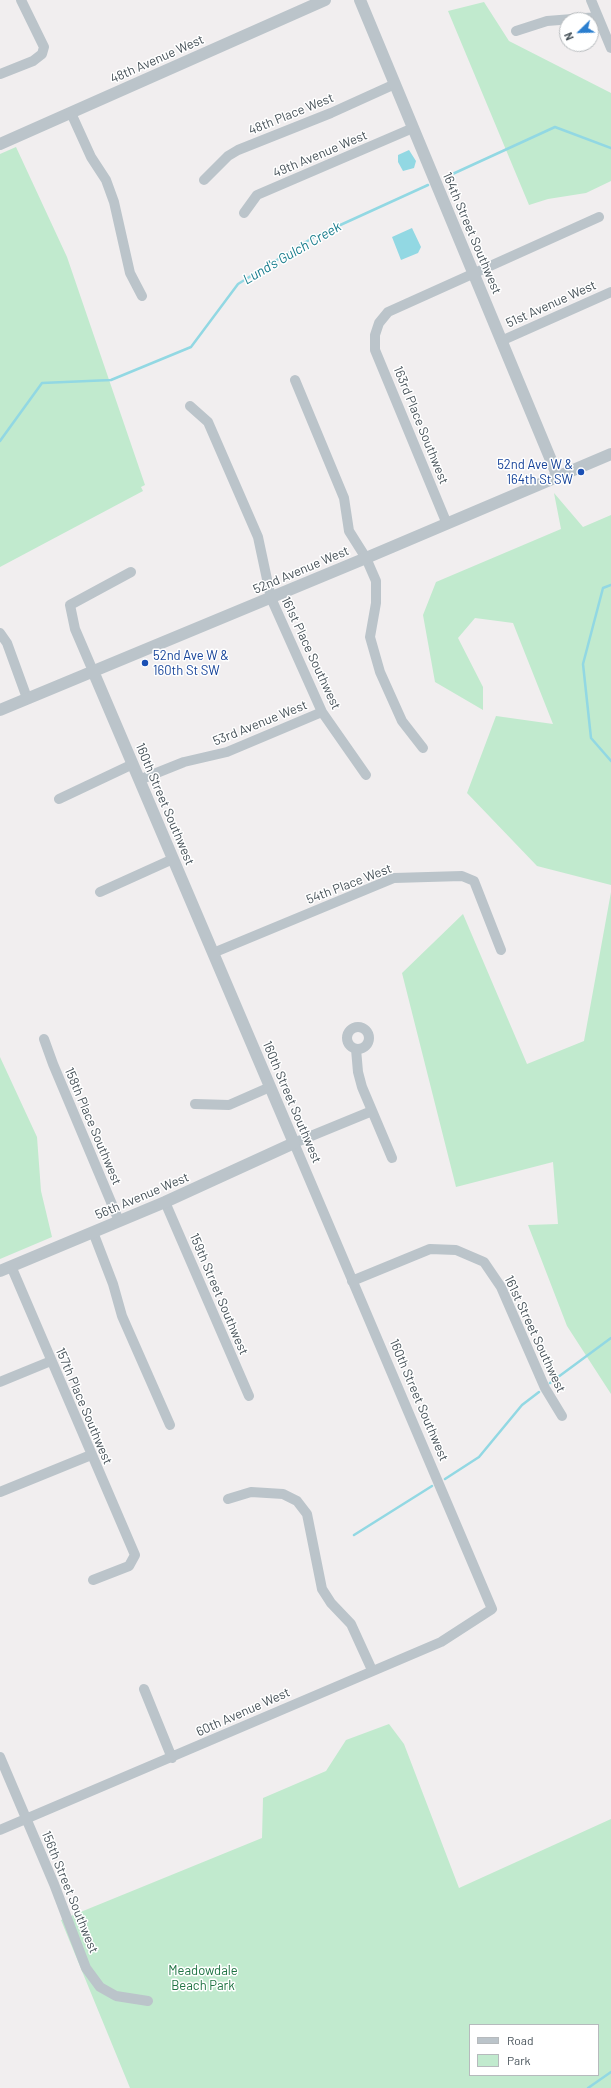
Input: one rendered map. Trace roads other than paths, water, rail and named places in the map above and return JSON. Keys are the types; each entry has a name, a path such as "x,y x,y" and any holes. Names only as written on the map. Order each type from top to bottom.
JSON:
{"street":[{"path":"0,74 33,61 42,54 44,47 21,0"},
{"name":"48th Avenue West","path":"0,144 325,0"},
{"name":"164th Street Southwest","path":"360,0 558,477"},
{"path":"591,0 596,12"},
{"path":"599,19 611,48"},
{"path":"516,31 547,21 559,20"},
{"name":"48th Place West","path":"204,180 228,156 238,150 331,113 395,84"},
{"path":"71,112 92,157 106,180 114,202 130,273 142,296"},
{"name":"49th Avenue West","path":"244,213 257,195 413,128"},
{"path":"474,274 598,217"},
{"name":"163rd Place Southwest","path":"447,524 375,350 375,335 379,323 388,312 474,274"},
{"name":"51st Avenue West","path":"501,341 611,292"},
{"path":"295,380 344,498 349,531 366,558 376,581 376,603 370,637 380,672 402,721 423,748"},
{"name":"161st Place Southwest","path":"190,406 208,422 258,537 271,598 322,712 366,775"},
{"name":"52nd Avenue West","path":"0,710 271,598 611,454"},
{"name":"160th Street Southwest","path":"131,572 70,605 75,629 492,1609"},
{"path":"0,633 7,644 27,698"},
{"name":"53rd Avenue West","path":"139,780 184,762 227,752 322,712"},
{"path":"59,799 133,764"},
{"path":"100,892 173,859"},
{"name":"54th Place West","path":"213,953 394,878 462,876 474,881 501,950"},
{"name":"158th Place Southwest","path":"44,1039 53,1064 119,1221"},
{"path":"356,1049 358,1072 372,1111 392,1158"},
{"path":"195,1104 229,1105 270,1087"},
{"path":"294,1143 372,1111"},
{"name":"56th Avenue West","path":"6,1268 165,1202 294,1143"},
{"name":"159th Street Southwest","path":"165,1202 249,1396"},
{"path":"93,1232 113,1284 122,1316 170,1425"},
{"name":"161st Street Southwest","path":"352,1280 430,1249 456,1250 484,1262 501,1287 545,1388 562,1416"},
{"name":"157th Place Southwest","path":"6,1268 51,1362 135,1555 129,1566 93,1580"},
{"path":"0,1382 51,1362"},
{"path":"0,1492 91,1455"},
{"path":"228,1499 251,1492 283,1494 297,1501 307,1514 322,1589 331,1603 350,1624 372,1670"},
{"name":"60th Avenue West","path":"0,1830 172,1758 372,1670 440,1642 492,1609"},
{"path":"144,1690 172,1758"},
{"name":"156th Street Southwest","path":"0,1757 27,1819 86,1968 100,1987 116,1996 148,2001"}],"water":[{"path":"409,150 416,161 414,168 403,171 398,162 398,155"},
{"path":"412,228 421,247 418,253 401,260 392,237"}],"waterway":[{"name":"Lund's Gulch Creek","path":"446,177 555,127 611,148"},
{"name":"Lund's Gulch Creek","path":"0,441 42,383 111,380 191,347 238,284 314,237 428,185"},
{"name":"Lund's Gulch Creek","path":"611,585 603,588 583,664 591,738 611,761"},
{"path":"550,1383 611,1338"},
{"path":"445,1479 479,1457 522,1405 539,1392"},
{"path":"354,1535 432,1486"},
{"name":"Lund's Gulch Creek","path":"588,2088 611,2072"}],"place":[{"name":"52nd Ave W & 164th St SW","path":"581,472"},
{"name":"52nd Ave W & 160th St SW","path":"145,663"}],"park label":[{"name":"Meadowdale Beach Park","path":"203,1978"}]}
